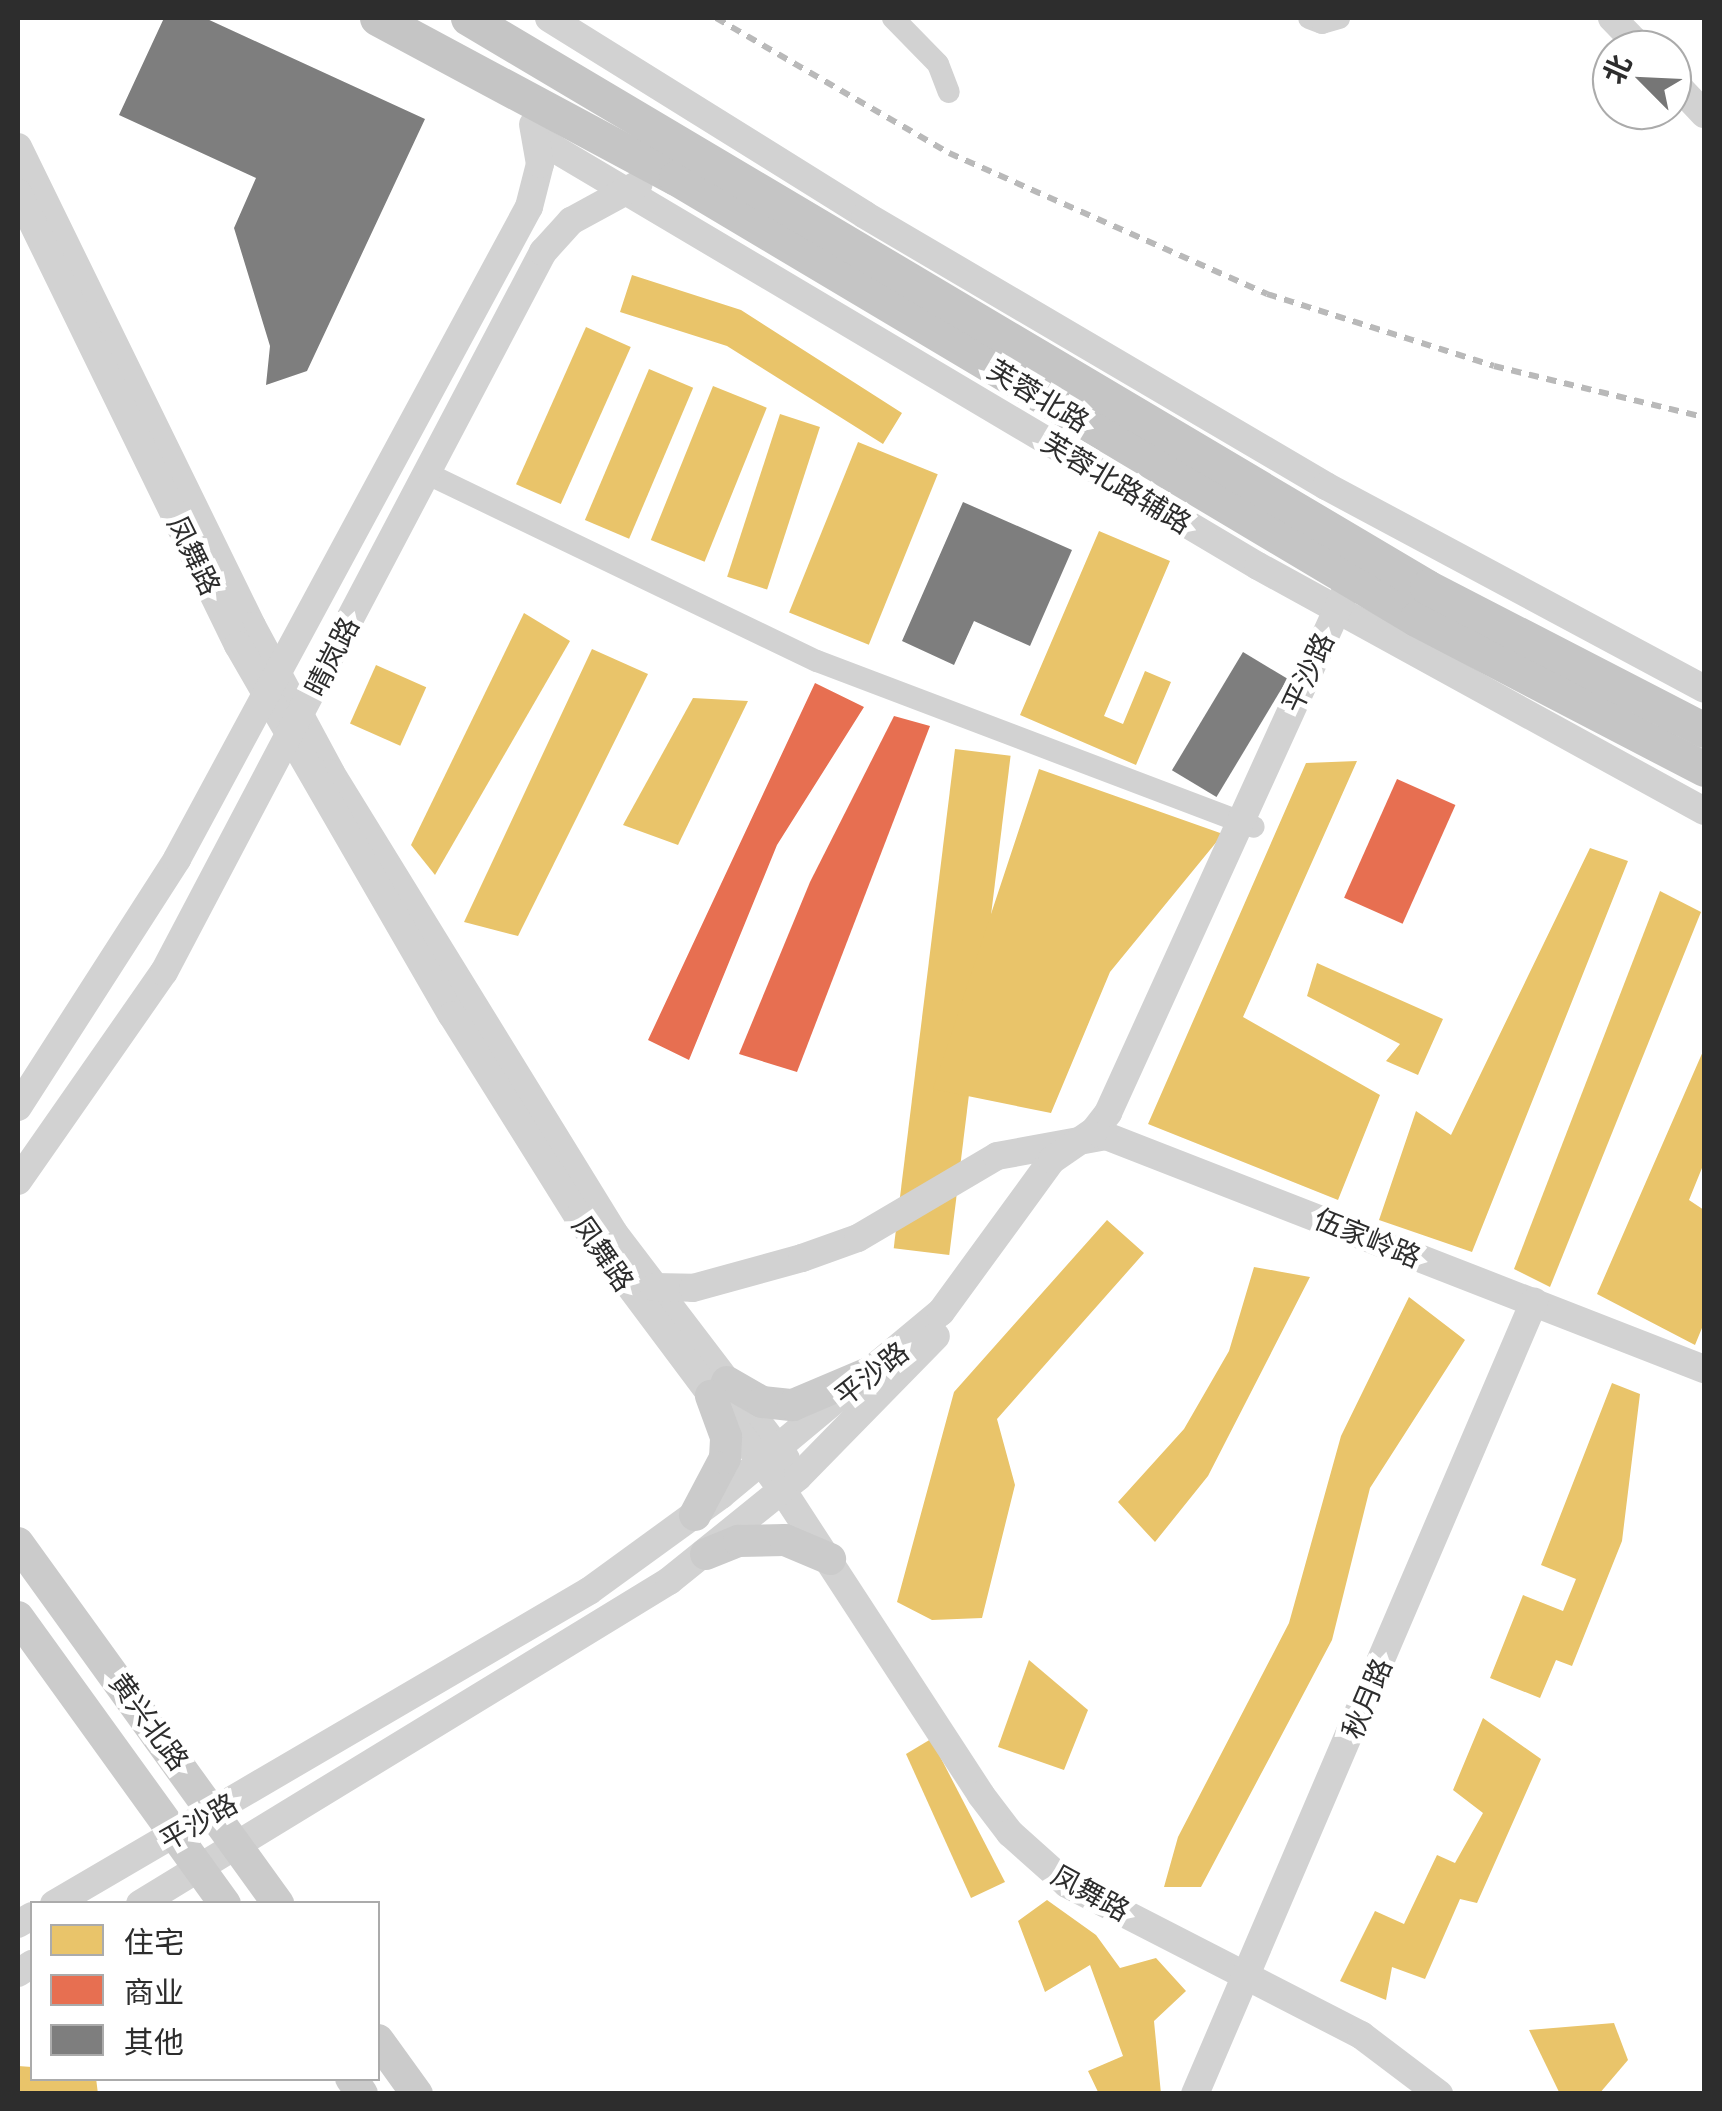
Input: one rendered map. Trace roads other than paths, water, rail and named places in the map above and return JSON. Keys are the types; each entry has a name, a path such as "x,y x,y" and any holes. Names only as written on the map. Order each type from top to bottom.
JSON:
{"main road":[{"name":"芙蓉北路","path":"376,18 676,178 980,380 1358,584 1704,730"},
{"name":"芙蓉北路","path":"468,18 564,71 1578,723 1704,769"},
{"path":"528,18 564,71"},
{"path":"694,1516 724,1458 726,1437 719,1389 762,1402 793,1405 866,1374"},
{"path":"706,1554 739,1541 786,1540 830,1559"},
{"name":"黄兴北路","path":"18,1542 276,1901"},
{"name":"黄兴北路","path":"18,1617 223,1901"},
{"path":"380,2043 417,2094"}],"street":[{"path":"548,18 865,215 1326,486 1704,689"},
{"path":"893,18 938,64 949,92"},
{"path":"1310,18 1322,23 1339,18"},
{"path":"494,78 530,120 538,139 980,380"},
{"name":"晴岚路","path":"18,1107 122,954 273,686 529,208 537,186 538,139"},
{"name":"凤舞路","path":"18,147 273,686"},
{"name":"晴岚路","path":"18,1181 164,972 554,237 626,188 676,178"},
{"name":"凤舞路","path":"18,193 295,727 558,1186 791,1484 830,1559 981,1794 1039,1862 1067,1884 1258,1978 1362,2035 1439,2094"},
{"path":"428,474 818,661 1246,824"},
{"name":"平沙路","path":"59,1901 548,1618 694,1516 942,1312 1052,1160 1101,1124 1113,1103 1358,584"},
{"path":"1578,723 1704,811"},
{"name":"凤舞路","path":"295,727 551,1134 719,1389"},
{"name":"平沙路","path":"145,1901 600,1628 706,1554 791,1484 907,1371 1068,1159 1111,1137 1246,824"},
{"name":"伍家岭路","path":"654,1287 693,1288 858,1238 956,1176 1027,1149 1082,1137 1111,1137 1704,1369"},
{"name":"秋月路","path":"1215,2094 1258,1978 1541,1305"},
{"name":"秋月路","path":"1195,2094 1258,1978"}],"railway":[{"path":"716,18 949,153 1267,294 1494,366 1704,417"}]}
